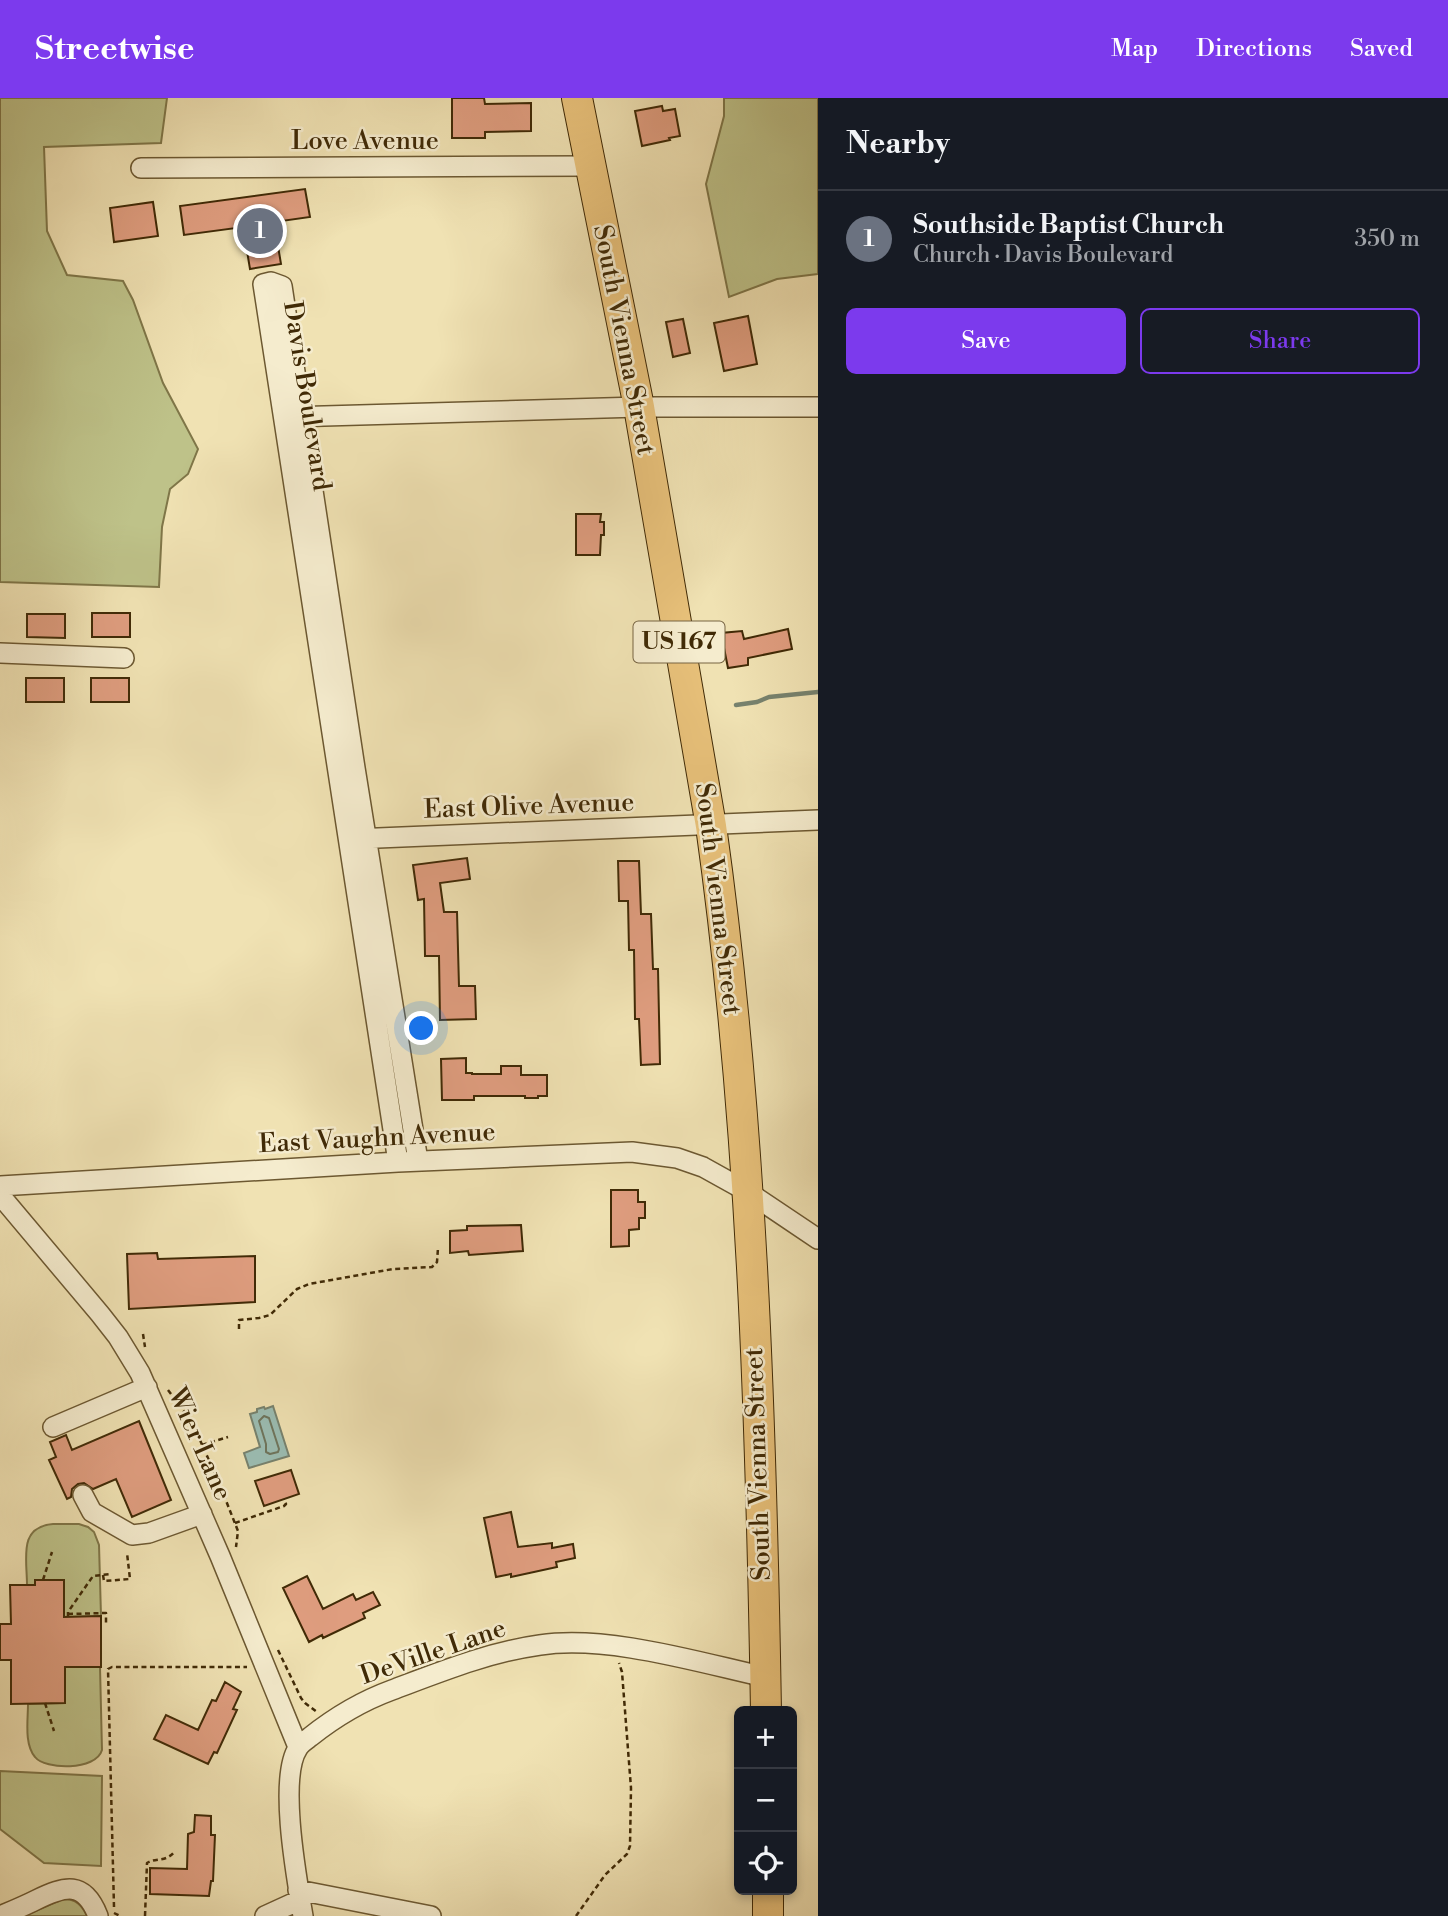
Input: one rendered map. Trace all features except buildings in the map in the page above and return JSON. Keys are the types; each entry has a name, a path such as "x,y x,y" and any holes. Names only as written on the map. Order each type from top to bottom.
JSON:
{"highway":[{"name":"South Vienna Street","path":"576,98 639,407 719,886 737,1047 748,1192 765,1706"},
{"path":"768,1895 768,1916"}],"street":[{"name":"Love Avenue","path":"141,168 590,166"},
{"name":"Davis Boulevard","path":"293,417 282,286 271,282 263,284 293,417 408,1162"},
{"path":"293,417 639,407 818,407"},
{"path":"0,653 124,658"},
{"name":"East Olive Avenue","path":"358,839 818,820"},
{"name":"East Vaughn Avenue","path":"0,1186 632,1152 677,1158 703,1167 748,1192 818,1239"},
{"name":"Wier Lane","path":"0,1195 113,1329 140,1373 261,1653 298,1747"},
{"path":"53,1427 146,1387"},
{"path":"83,1495 92,1512 132,1535 149,1533 202,1514"},
{"name":"DeVille Lane","path":"298,1747 336,1717 371,1698 489,1656 540,1644 578,1643 626,1647 765,1677"},
{"path":"298,1747 290,1774 290,1809 301,1902"},
{"path":"0,1916 52,1892 70,1889 80,1891 109,1915"},
{"path":"265,1916 301,1902 431,1916"}],"path":[{"path":"239,1329 239,1320 270,1315 302,1286 393,1269 432,1267 437,1262 438,1248"},
{"path":"143,1334 147,1353"},
{"path":"168,1389 192,1422 219,1483 235,1523 238,1537 235,1552"},
{"path":"202,1446 228,1437"},
{"path":"235,1523 284,1506 284,1499"},
{"path":"43,1580 52,1552"},
{"path":"103,1575 104,1581 130,1579 127,1552"},
{"path":"106,1623 106,1613 68,1615 93,1576 111,1574"},
{"path":"274,1647 282,1656 305,1703 323,1713"},
{"path":"576,1916 605,1875 627,1854 631,1846 631,1788 622,1672 615,1659"},
{"path":"120,1916 109,1915 111,1843 108,1669 248,1667"},
{"path":"45,1703 54,1731"},
{"path":"145,1916 147,1863 164,1860 175,1852"}],"green space":[{"path":"0,98 167,98 161,143 44,147 47,231 67,275 123,281 133,300 163,383 198,449 188,474 170,489 162,527 159,587 0,582"},
{"path":"724,98 818,98 818,274 777,279 729,297 706,184 724,116"},
{"path":"79,1524 94,1532 99,1545 101,1616 64,1617 63,1580 36,1580 35,1585 27,1585 26,1555 29,1538 42,1526"},
{"path":"65,1667 100,1667 102,1750 98,1757 81,1765 59,1766 41,1761 35,1757 29,1745 28,1704 64,1703"},
{"path":"0,1771 102,1776 101,1866 44,1863 0,1829"},
{"path":"63,1899 78,1903 87,1916 24,1916"}],"water":[{"path":"273,1406 289,1456 249,1468 244,1453 260,1447 250,1414 257,1412 257,1409"}],"waterway":[{"path":"736,705 769,697 818,692"}],"place":[{"name":"Southside Baptist Church","path":"260,231"}]}
